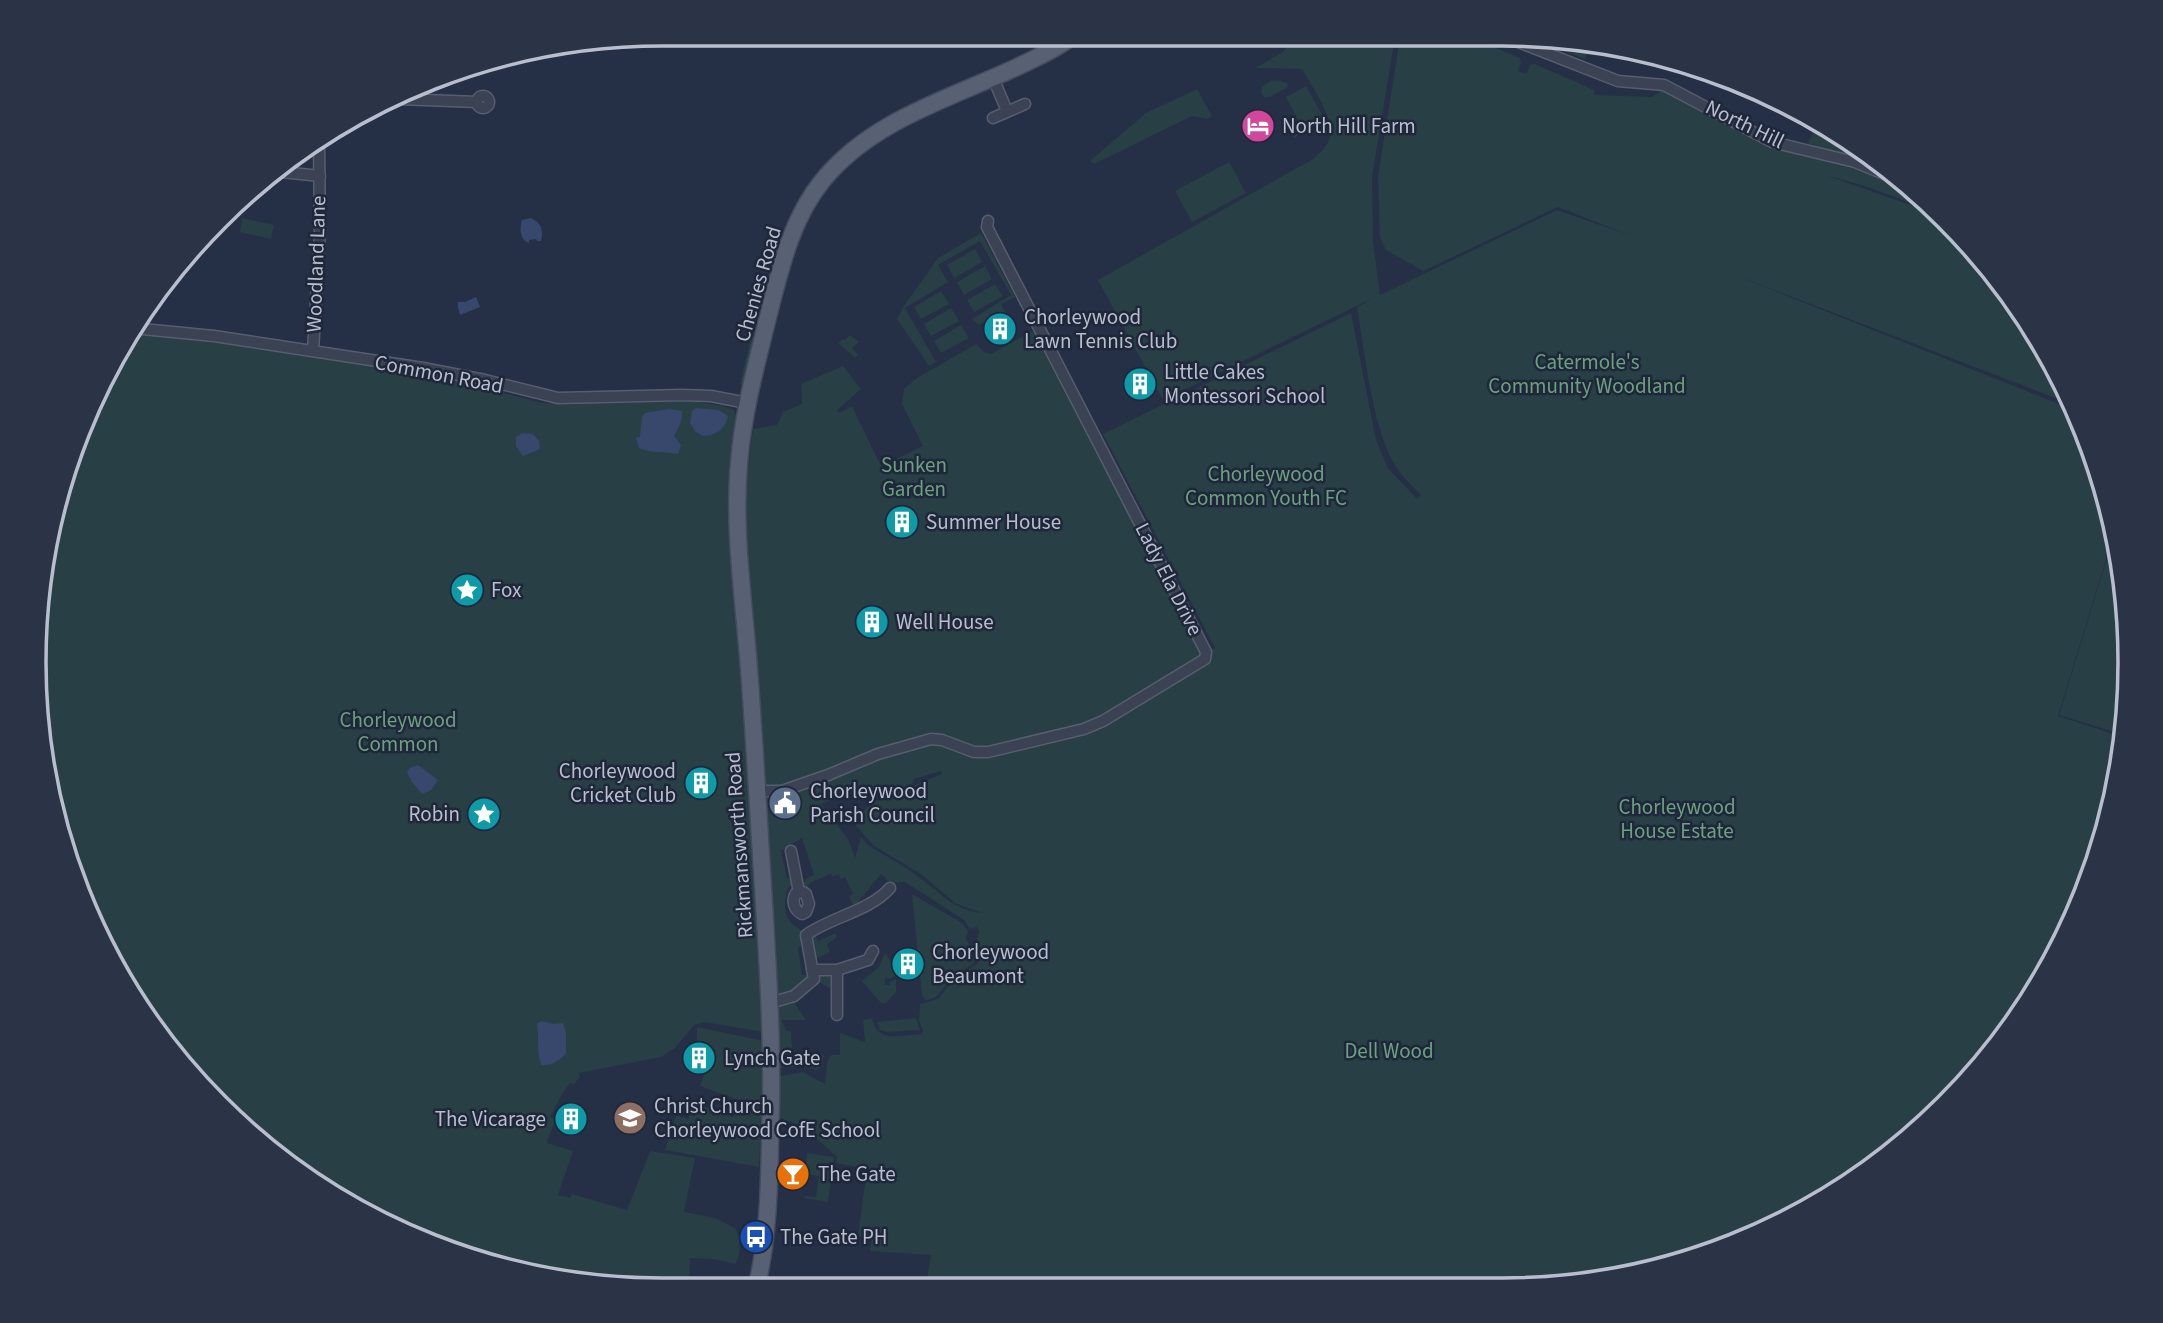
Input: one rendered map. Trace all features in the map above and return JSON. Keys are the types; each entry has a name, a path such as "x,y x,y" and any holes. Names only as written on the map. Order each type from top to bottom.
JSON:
{"main road":[{"name":"Chenies Road","path":"747,403 785,253 798,221 823,180 846,155 884,127 1057,46"},
{"name":"Rickmansworth Road","path":"747,403 739,464 738,534 757,787 771,1038 769,1198 758,1278"}],"street":[{"name":"North Hill","path":"1530,47 1618,81 1664,85 1772,142 1870,168"},
{"path":"993,78 1007,111"},
{"path":"410,99 477,102"},
{"path":"993,117 1025,104"},
{"name":"Woodland Lane","path":"313,351 320,233 319,149"},
{"name":"Woodland Lane","path":"288,173 320,176"},
{"name":"Lady Ela Drive","path":"757,787 765,791 782,791 878,754 931,739 942,740 974,752 988,752 1079,731 1102,721 1205,659 1206,652 987,227 988,221"},
{"name":"Common Road","path":"143,329 214,336 424,368 558,398 682,395 711,396 747,403"},
{"path":"770,1003 794,996 814,979 802,914 794,906 794,897 799,892 791,851"},
{"path":"806,935 819,926 882,898 890,888"},
{"path":"812,970 837,970 868,960 873,951"},
{"path":"837,970 837,1015"}],"green space":[{"name":"Chorleywood House Estate","path":"1287,46 1394,46 1372,177 1373,241 1380,295 1557,210 1629,235 1558,207 1423,271 1386,250 1380,238 1378,177 1399,46 1491,46 1520,58 1518,71 1526,74 1530,65 1535,64 1594,90 1594,95 1652,97 1662,90 1689,102 1769,148 1853,167 1885,180 1915,205 1826,175 1918,208 1965,255 2014,319 2059,399 1727,272 2061,405 2071,426 2097,502 2108,553 2058,716 2113,734 2097,821 2071,897 2035,970 2014,1004 1965,1068 1937,1097 1908,1125 1844,1174 1810,1195 1737,1231 1661,1257 1622,1266 1542,1276 927,1278 931,1255 870,1251 872,1238 858,1236 867,1169 836,1163 837,1157 810,1133 796,1124 778,1118 779,1076 803,1072 825,1084 827,1063 831,1055 840,1055 840,1033 865,1042 863,1020 872,1018 879,1032 884,1035 922,1034 919,1021 920,1004 938,999 955,978 977,964 978,958 973,944 977,941 979,931 977,927 970,929 964,920 905,882 891,883 881,874 853,905 849,897 853,894 845,877 841,879 838,874 832,877 831,874 810,883 806,889 802,886 806,879 814,875 802,838 781,851 787,878 793,878 794,888 789,886 785,905 787,917 801,930 804,944 798,947 802,975 832,973 833,986 829,988 819,982 795,1004 806,1020 781,1020 786,1030 791,1032 791,1064 808,1061 809,1054 824,1055 822,1066 817,1070 804,1067 779,1068 765,768 746,535 747,479 753,429 777,425 783,412 802,404 801,384 843,366 861,389 836,411 839,413 852,406 881,466 923,446 902,404 904,389 917,378 976,344 984,352 991,354 1033,331 1201,654 1215,648 1103,434 1351,313 1376,440 1388,468 1417,499 1421,495 1396,467 1375,412 1357,307 1373,298 1163,400 1098,280 1313,159 1323,149 1330,137 1329,121 1302,69 1255,68 1283,52","holes":["941,771 942,774 874,802 862,814 849,818 874,846 921,874 955,903 982,913 955,905 908,869 868,845 861,837 855,858 848,839 822,805 813,807 888,785 897,789 903,788 912,784 914,779"]},
{"path":"1559,49 1588,52 1585,59"},
{"path":"1270,81 1287,83 1288,87 1270,97 1264,97 1261,93 1262,87"},
{"path":"1306,86 1325,120 1294,138 1288,126 1298,120 1286,97"},
{"path":"1197,89 1212,116 1208,119 1192,116 1094,164 1090,161 1146,113"},
{"path":"1814,130 1853,156 1851,158 1808,143"},
{"path":"1229,162 1246,193 1192,222 1175,191"},
{"path":"242,218 274,225 271,239 240,232"},
{"path":"981,233 1015,297 1001,304 1007,315 998,321 994,316 979,325 972,319 1011,295 980,241 938,265 948,282 905,308 936,362 929,366 897,319 938,258"},
{"path":"975,249 982,262 954,278 947,265"},
{"path":"985,266 992,279 964,295 957,282"},
{"path":"995,284 1003,296 974,312 967,300"},
{"path":"941,291 949,304 921,319 914,307"},
{"path":"951,308 959,321 931,336 924,324"},
{"path":"961,325 969,338 941,353 934,341"},
{"path":"752,333 757,335 745,386 740,384"},
{"name":"Chorleywood Common","path":"140,334 372,366 456,381 543,403 614,403 649,399 698,402 734,410 737,420 731,461 758,869 763,1032 704,1022 694,1025 675,1048 661,1057 579,1073 580,1077 574,1084 570,1083 550,1117 555,1119 547,1143 573,1151 558,1195 570,1198 572,1194 627,1210 650,1151 695,1158 684,1212 716,1218 736,1229 740,1247 735,1264 690,1258 689,1278 581,1272 502,1257 426,1231 389,1214 319,1174 255,1125 198,1068 149,1004 128,970 92,897 66,821 51,742 46,662 51,581 66,502 92,426"},
{"path":"850,335 859,342 852,348 858,355 855,358 838,343"},
{"path":"2108,555 2118,662 2113,728 2111,731 2059,715"},
{"path":"912,894 962,923 968,931 966,939 976,958 974,963 952,978 936,997 925,1001 922,997"},
{"path":"836,933 836,938 827,944 830,952 815,959 812,938 815,935 818,941"},
{"path":"885,953 895,967 896,975 890,979 885,978 885,985 890,985 890,982 896,979 896,992 886,1003 881,1003 862,981 879,967"},
{"path":"916,1018 920,1030 887,1032 880,1030 877,1022"},
{"path":"697,1027 764,1041 759,1167 665,1150 676,1115 688,1119 694,1103 733,1117 736,1111 740,1112 744,1102 700,1086 704,1075 691,1071 701,1056 697,1055"},
{"path":"807,1153 834,1157 828,1202 804,1198 816,1197 819,1176 806,1174"}],"water":[{"path":"531,218 541,227 542,233 541,241 529,240 529,243 522,237 521,230 522,220"},
{"path":"476,297 480,307 460,315 458,302"},
{"path":"114,380 112,390 105,397"},
{"path":"696,408 718,410 728,416 723,428 708,436 696,432 690,423 692,411"},
{"path":"669,409 682,411 681,422 674,436 681,445 678,454 639,448 636,438 640,437 642,417 645,413"},
{"path":"522,433 533,434 539,441 540,449 523,456 516,446 516,437"},
{"path":"418,765 438,780 431,790 422,794 407,772"},
{"path":"541,1021 563,1023 566,1033 566,1053 549,1065 541,1065 539,1056 537,1024"}],"place":[{"name":"North Hill Farm","path":"1258,126"},
{"name":"Chorleywood Lawn Tennis Club","path":"1000,329"},
{"name":"Little Cakes Montessori School","path":"1140,384"},
{"name":"Summer House","path":"902,522"},
{"name":"Fox","path":"467,590"},
{"name":"Well House","path":"872,622"},
{"name":"Chorleywood Cricket Club","path":"701,783"},
{"name":"Chorleywood Parish Council","path":"785,803"},
{"name":"Robin","path":"484,814"},
{"name":"Chorleywood Beaumont","path":"908,964"},
{"name":"Lynch Gate","path":"699,1058"},
{"name":"Christ Church Chorleywood CofE School","path":"630,1118"},
{"name":"The Vicarage","path":"571,1119"},
{"name":"The Gate","path":"793,1174"},
{"name":"The Gate PH","path":"756,1237"}],"park label":[{"name":"Catermole's Community Woodland","path":"1587,374"},
{"name":"Sunken Garden","path":"914,477"},
{"name":"Chorleywood Common Youth FC","path":"1266,486"},
{"name":"Dell Wood","path":"1389,1051"}]}
